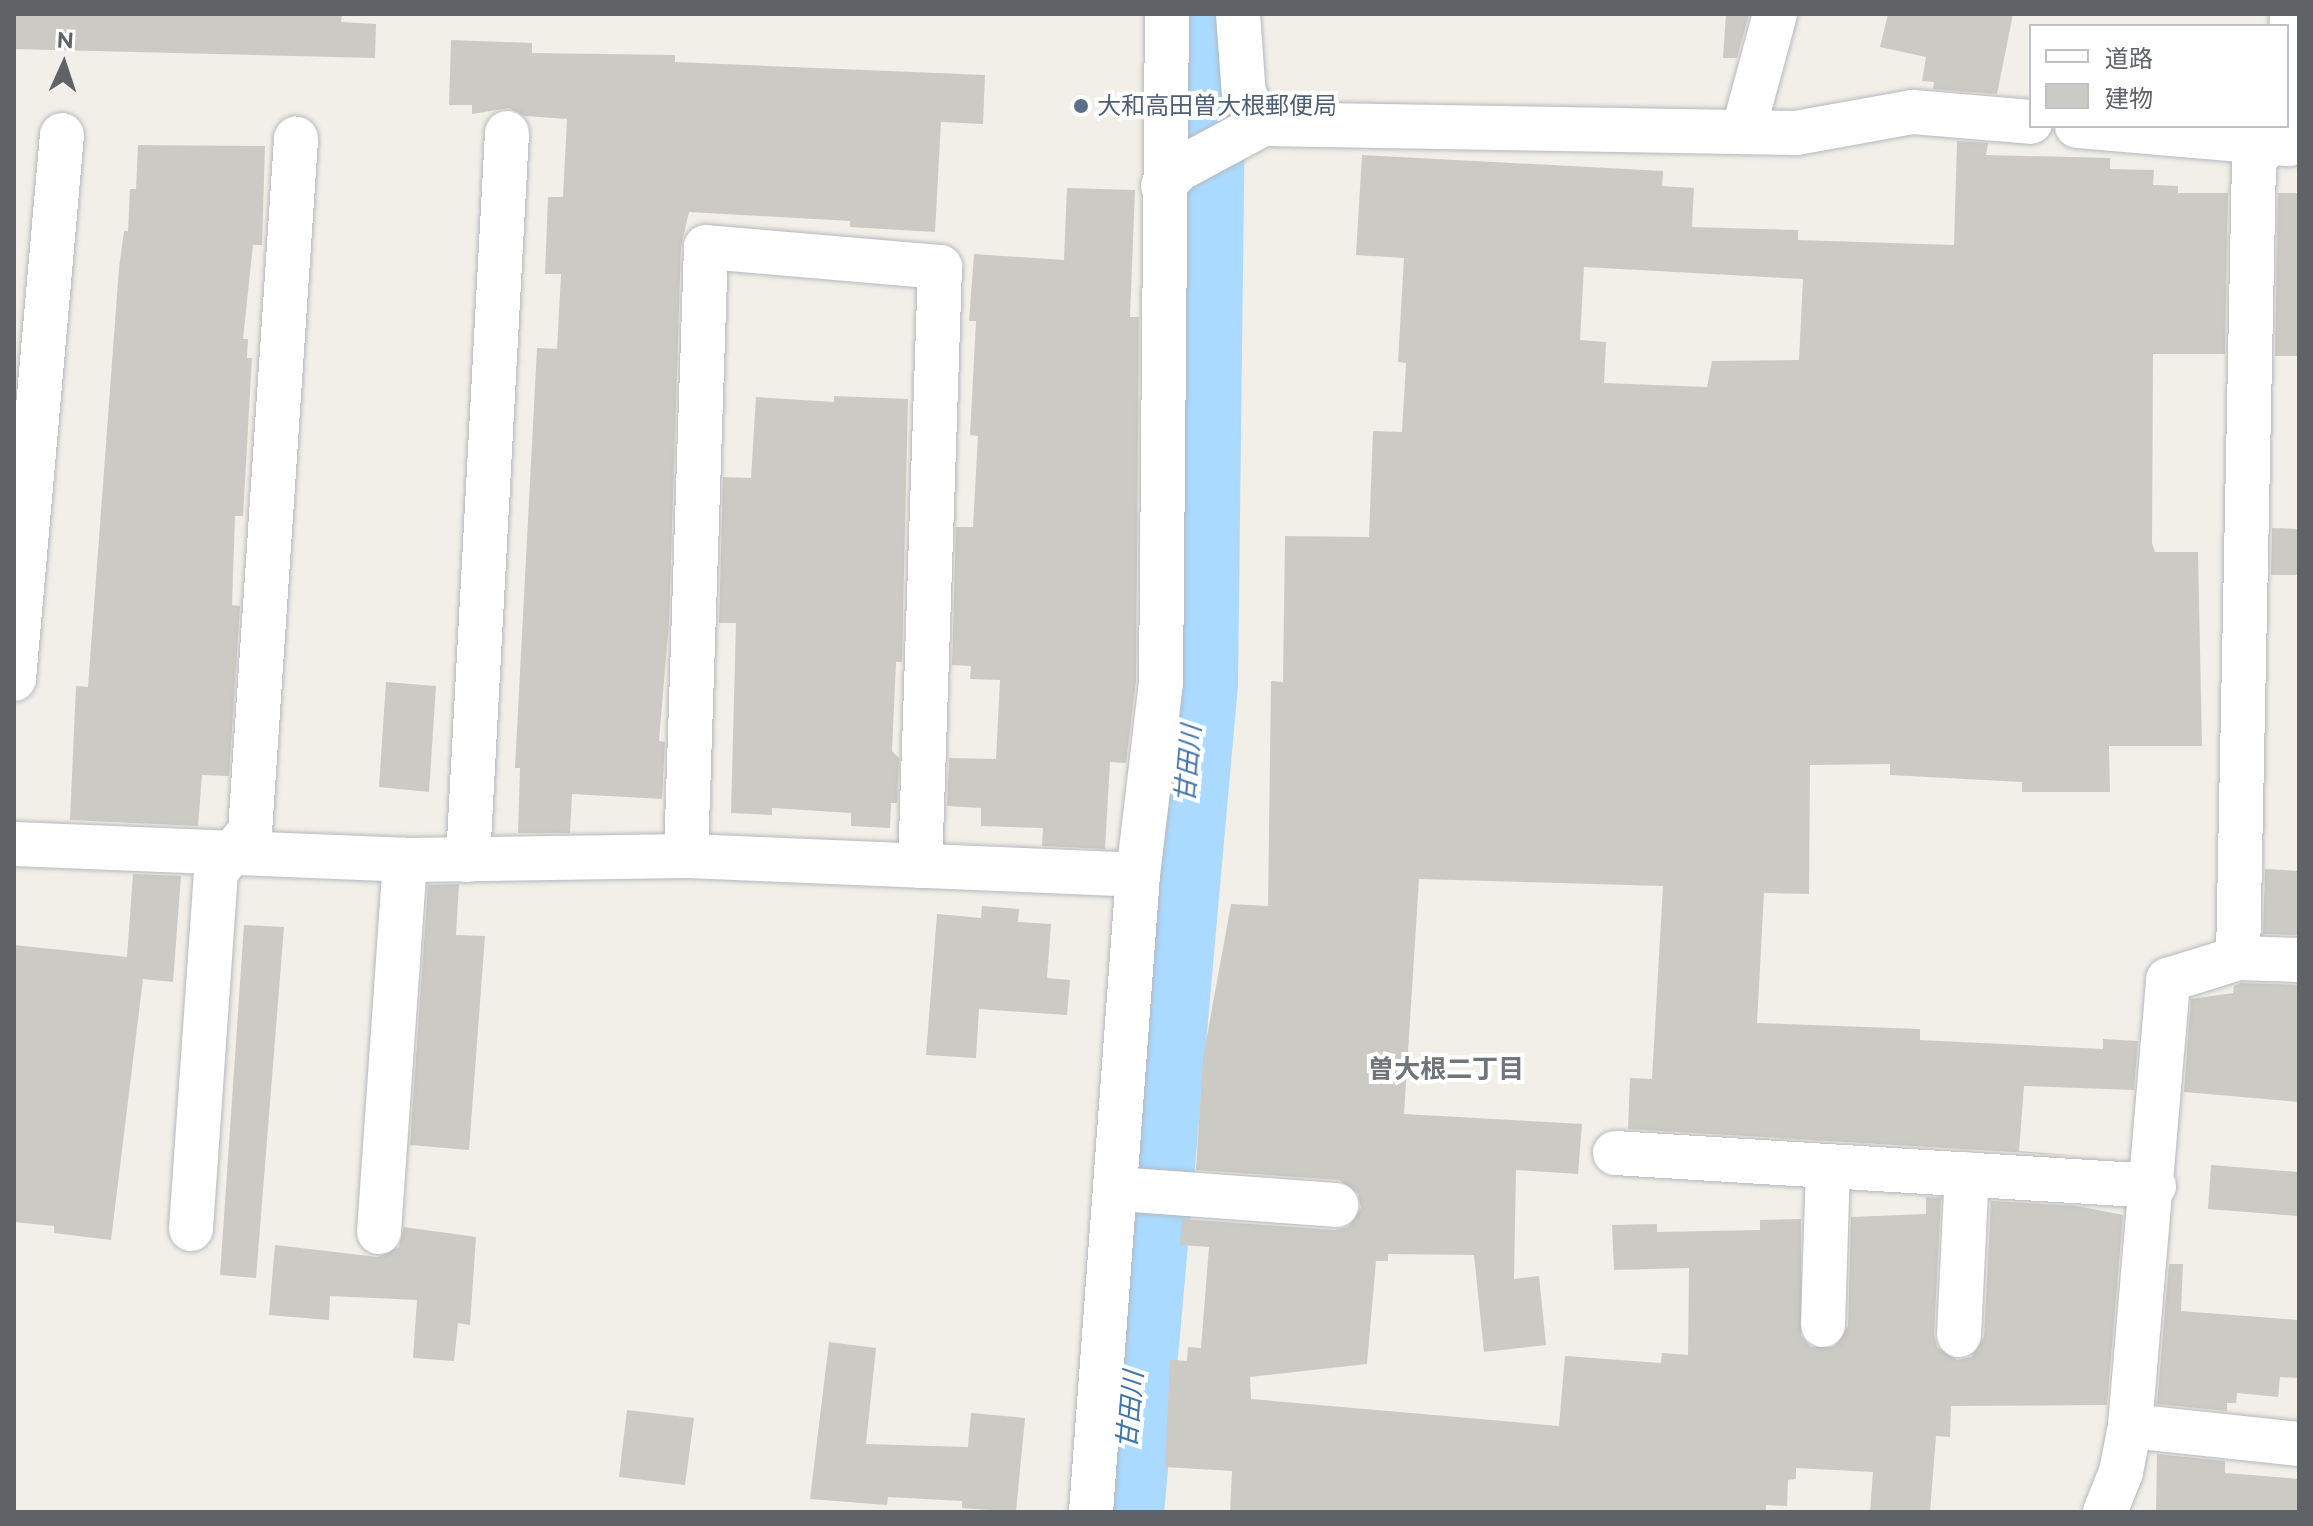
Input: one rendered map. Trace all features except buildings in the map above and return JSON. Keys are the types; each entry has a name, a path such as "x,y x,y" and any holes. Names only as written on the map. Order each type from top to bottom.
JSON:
{"street":[{"path":"1091,1512 1118,1189 1138,875 1161,683 1171,178 1167,14"},
{"path":"1238,14 1244,95 1252,131"},
{"path":"1743,132 1775,14"},
{"path":"2289,85 2292,14"},
{"path":"1171,178 1252,131 1796,133 1913,112 2029,122"},
{"path":"2137,128 2287,133"},
{"path":"468,860 507,133"},
{"path":"2238,958 2254,159 2287,133"},
{"path":"14,679 62,135"},
{"path":"191,1229 216,871 227,853 250,832 296,139"},
{"path":"686,856 706,247 940,267 920,866"},
{"path":"14,844 405,860 686,856 1138,875"},
{"path":"379,1232 405,860"},
{"path":"2105,1512 2121,1472 2130,1426 2154,1186 2168,980 2238,958 2299,960"},
{"path":"1615,1153 2154,1186"},
{"path":"1823,1325 1828,1166"},
{"path":"1959,1335 1967,1174"},
{"path":"1118,1189 1336,1205"},
{"path":"2130,1426 2299,1444"}],"waterway":[{"name":"甘田川","path":"1122,1512 1196,683 1204,14"}],"place":[{"name":"大和高田曽大根郵便局","path":"1081,106"}],"district":[{"name":"曽大根二丁目","path":"1446,1070"}]}
